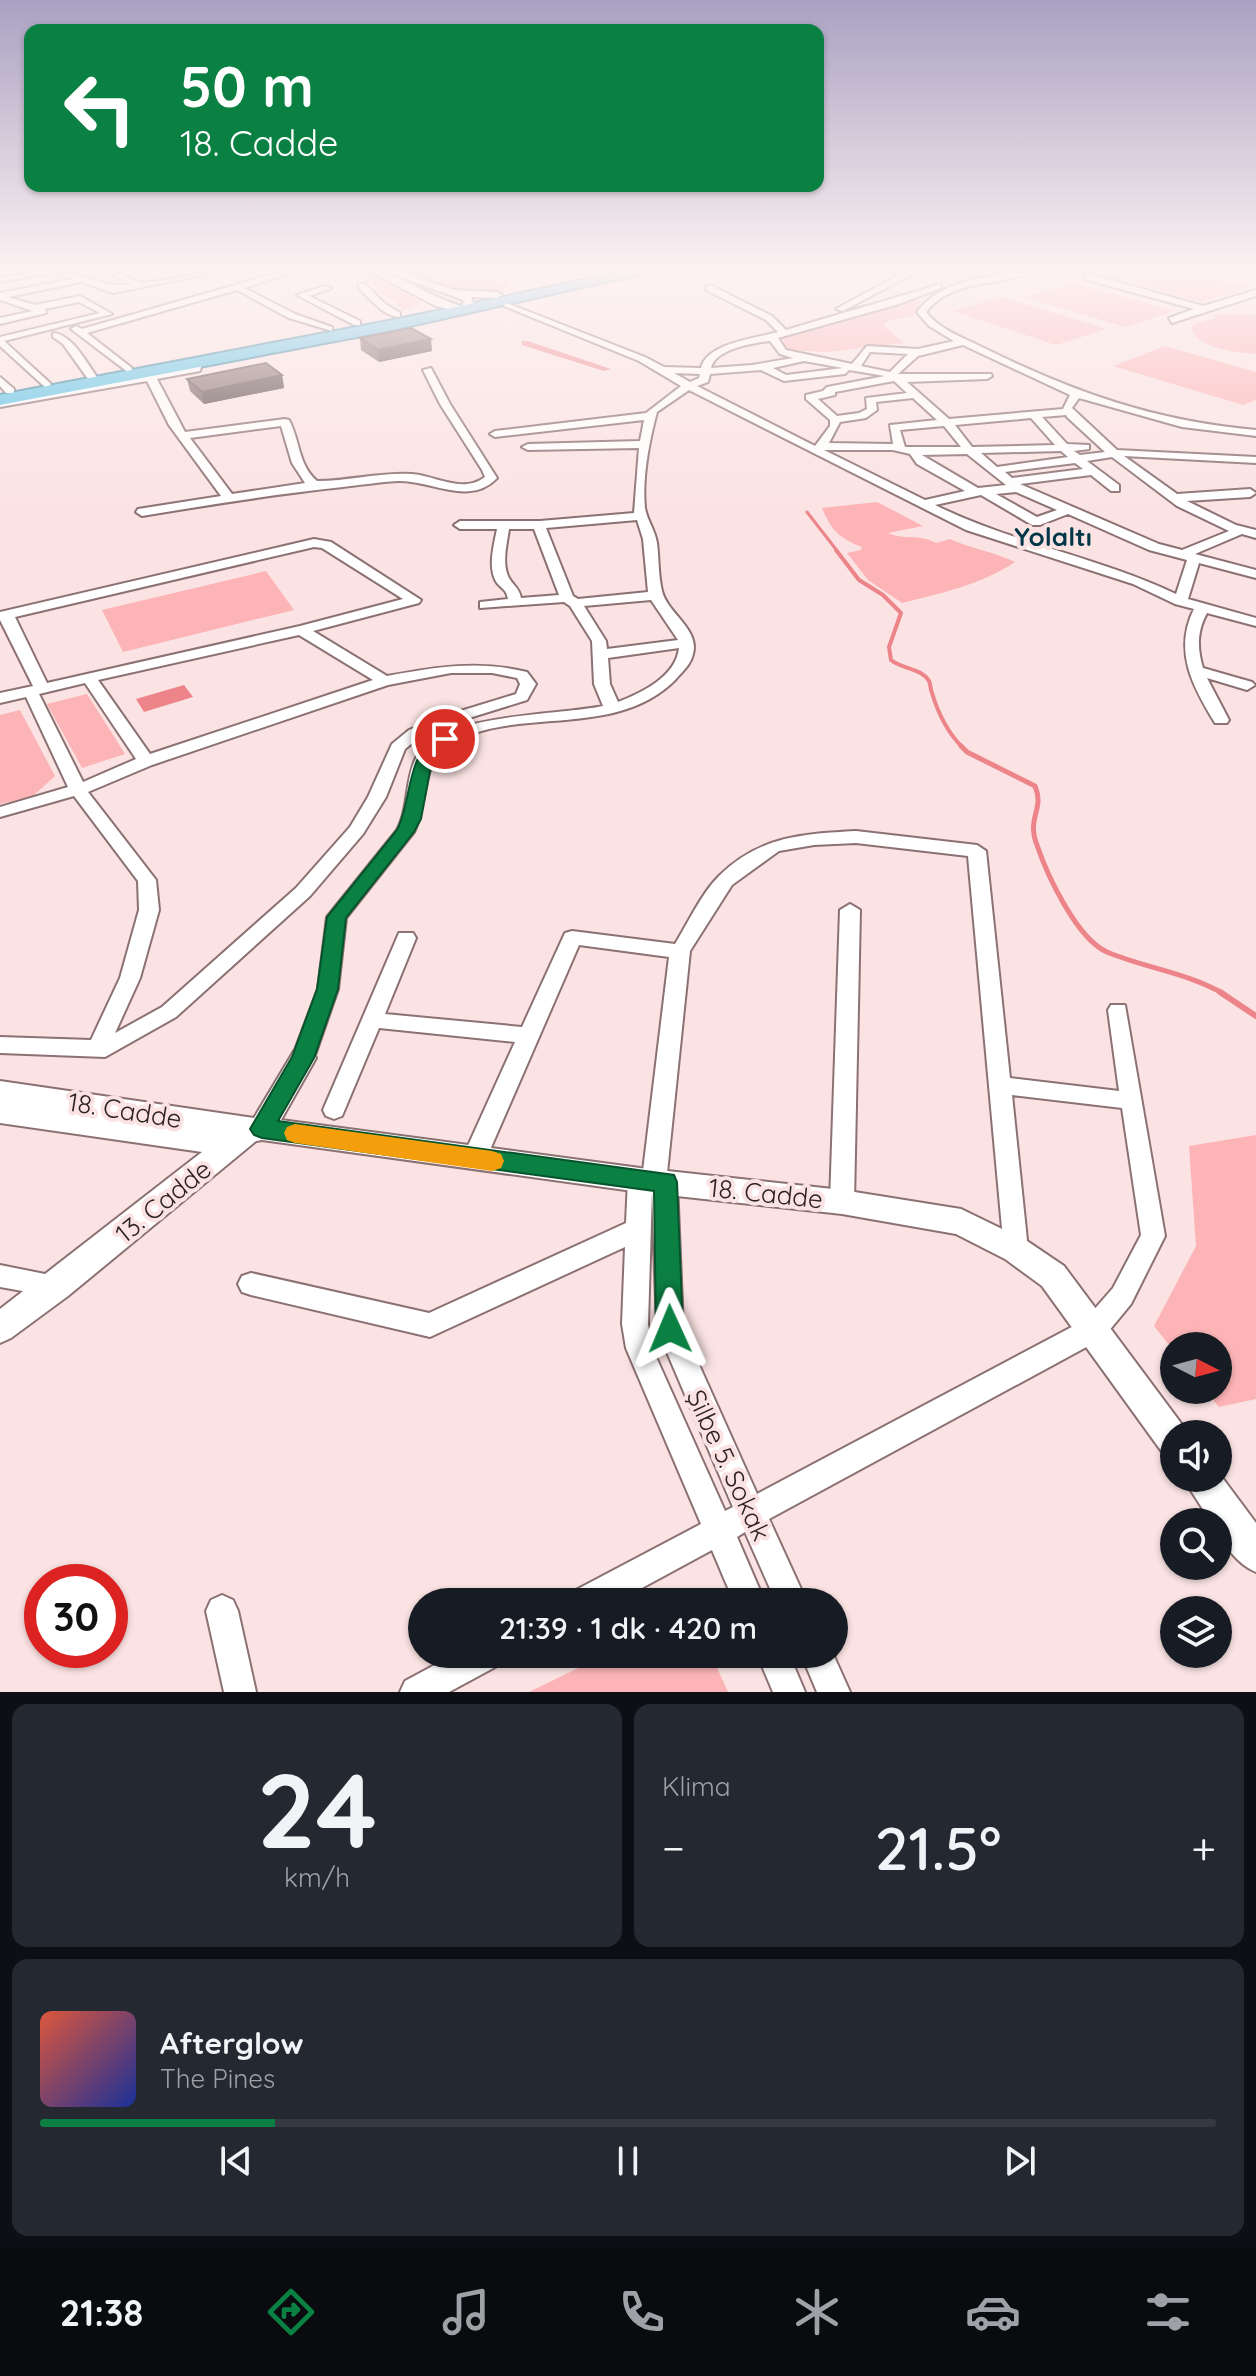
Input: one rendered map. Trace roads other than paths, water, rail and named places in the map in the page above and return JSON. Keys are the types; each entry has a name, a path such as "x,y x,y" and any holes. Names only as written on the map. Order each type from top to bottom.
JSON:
{"highway":[{"path":"2,393 197,363 242,351"},
{"path":"230,354 243,351"},
{"path":"230,354 244,351"},
{"path":"2,393 245,351"}],"street":[{"path":"13,351 46,385"},
{"path":"73,351 92,377"},
{"path":"102,351 129,370"},
{"path":"623,351 970,527 1138,581 1180,601 1256,622"},
{"path":"303,1058 328,989 337,917 405,832 412,819 419,776 430,751 445,739 475,730 613,710 638,700 682,665 686,643 680,626 656,595 648,529 641,516 645,444 650,416 660,404 704,380 708,360 724,351"},
{"path":"782,351 896,377 948,424 968,449 1015,485 1065,511 1188,557 1256,574"},
{"path":"765,368 784,378 810,377 857,366 866,351"},
{"path":"896,377 900,362 916,351"},
{"path":"982,351 1075,396 1150,417 1231,445 1256,460"},
{"path":"662,370 707,372 765,368 804,358"},
{"path":"2,393 151,378 197,369 197,363"},
{"path":"142,512 314,485 411,477 464,490 488,482 491,478 488,470 446,405 438,383 428,370"},
{"path":"819,449 835,426 835,419 810,397 831,393 827,390 896,377 987,376"},
{"path":"151,378 182,436 229,499"},
{"path":"835,419 867,414 872,410 870,400 914,395"},
{"path":"1075,396 1067,408 1069,412 1108,450 1140,475 1239,531 1256,534"},
{"path":"900,448 894,427 1069,412"},
{"path":"1034,415 1065,449 1110,484 1140,475"},
{"path":"495,434 650,416"},
{"path":"182,436 285,422 294,438 292,453 298,468 314,485"},
{"path":"819,449 900,448 914,452 1065,449 1160,453 1231,445 1256,433"},
{"path":"528,447 645,444"},
{"path":"997,470 1078,460 1108,450"},
{"path":"914,452 921,462 1036,522 1065,511"},
{"path":"924,504 1092,471"},
{"path":"1177,498 1250,493"},
{"path":"460,525 540,525 641,516"},
{"path":"504,523 498,558 502,580 513,589 515,601"},
{"path":"540,525 540,534 571,600 599,641 602,684 613,710"},
{"path":"1188,557 1239,531"},
{"path":"0,678 3,701 36,694 92,682 414,600 326,545 314,543 3,616 36,694 78,790 147,880 149,910 130,978 98,1048"},
{"path":"1180,601 1188,557"},
{"path":"485,605 656,595"},
{"path":"1202,608 1192,624 1190,644 1194,670 1221,720"},
{"path":"301,630 385,681"},
{"path":"602,654 686,643"},
{"path":"0,812 78,790 146,761 385,681 451,669 492,669 522,675 528,684 522,697 447,720 415,733 398,747 377,797 357,830 303,892 169,1012 105,1049 0,1045"},
{"path":"1194,670 1247,685"},
{"path":"92,682 146,761"},
{"path":"653,1181 680,951 725,881 774,846 856,837 977,851 1016,1250"},
{"path":"842,1202 850,910"},
{"path":"334,1110 406,938"},
{"path":"474,1159 572,938 680,951"},
{"path":"611,1588 1094,1329 1122,1296 1153,1236 1118,1010"},
{"path":"372,1020 529,1036"},
{"name":"13. Cadde","path":"0,1328 248,1135 303,1058"},
{"path":"998,1085 1133,1101"},
{"name":"18. Cadde","path":"0,1092 248,1135 842,1202 961,1222 1016,1250 1053,1276 1160,1421"},
{"name":"18. Cadde","path":"0,1112 212,1140 248,1135"},
{"name":"Şilbe 5. Sokak","path":"653,1181 637,1230 635,1324 639,1348 744,1588"},
{"name":"Şilbe 5. Sokak","path":"653,1181 670,1329 786,1588"},
{"path":"251,1284 430,1325 637,1230"},
{"path":"0,1276 57,1286"},
{"path":"1211,1492 1256,1554"},
{"path":"222,1611 240,1692"},
{"path":"416,1692 461,1668"},
{"path":"779,1668 789,1692"},
{"path":"823,1668 834,1692"}],"waterway":[{"path":"550,351 607,369"},
{"path":"807,512 838,552"},
{"path":"836,550 859,580 883,595 901,613 889,647 891,660 926,677 944,723 963,748"},
{"path":"963,748 1035,786 1038,801 1033,827 1042,858 1064,905 1096,945 1107,952 1220,992"},
{"path":"1220,992 1224,994"},
{"path":"1220,992 1256,1016"}],"district":[{"name":"Yolaltı","path":"1053,536"}]}
